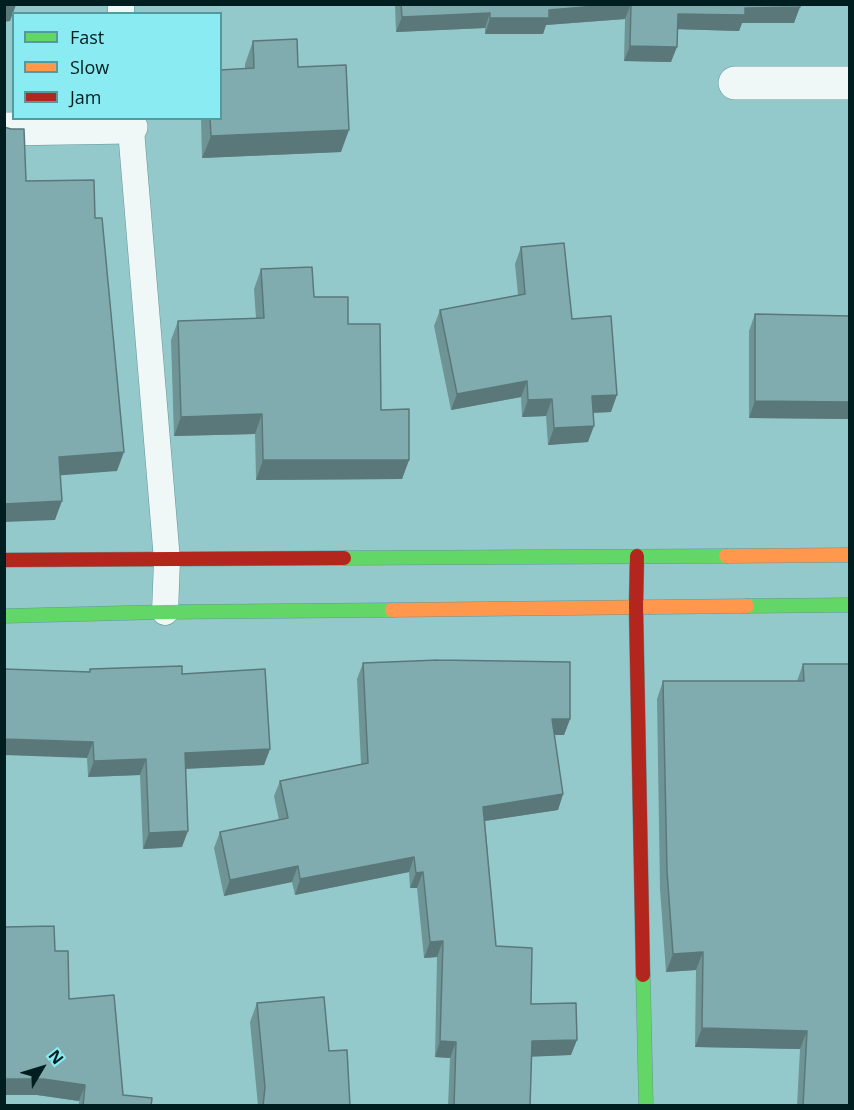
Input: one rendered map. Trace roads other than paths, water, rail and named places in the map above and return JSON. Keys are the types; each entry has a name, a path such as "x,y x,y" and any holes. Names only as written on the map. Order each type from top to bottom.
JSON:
{"main road":[{"path":"4,561 849,555"},
{"path":"637,556 636,607 646,1106"},
{"path":"4,616 165,612 849,605"}],"street":[{"path":"735,83 849,82"},
{"path":"4,129 130,123"}],"lane":[{"path":"130,123 167,560 165,612"}]}
